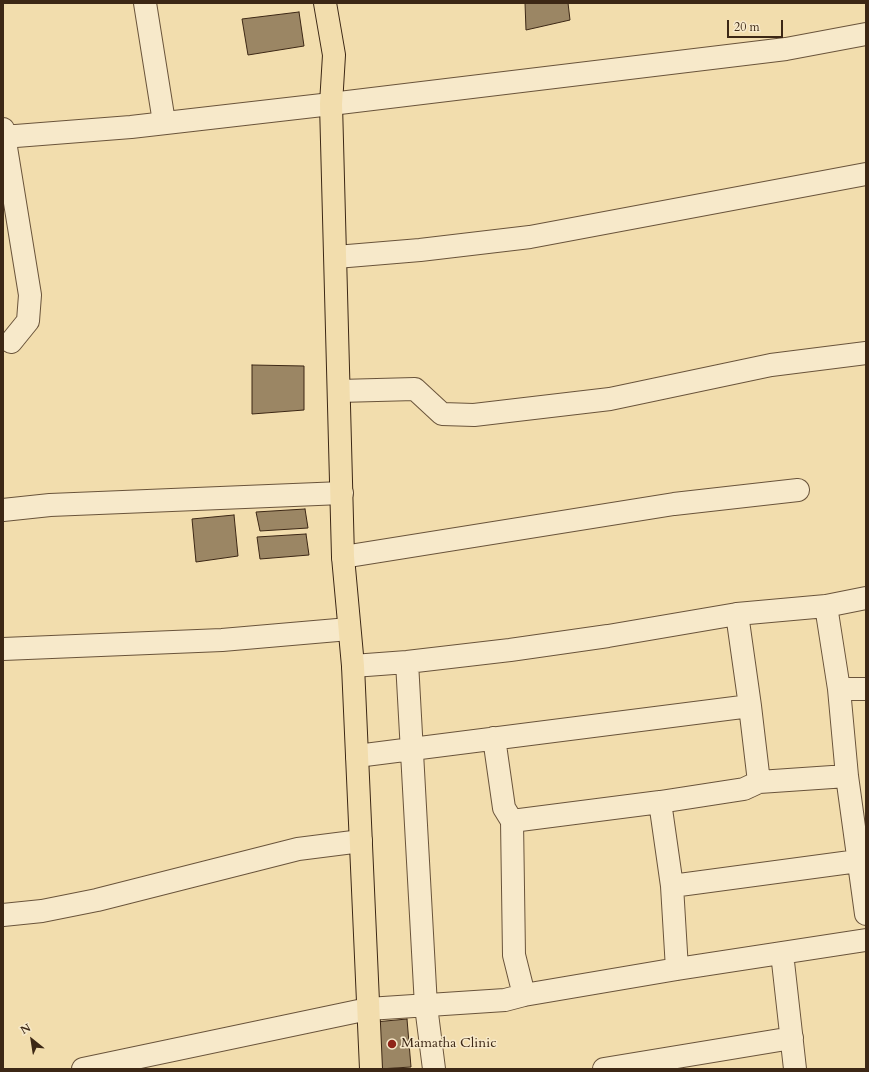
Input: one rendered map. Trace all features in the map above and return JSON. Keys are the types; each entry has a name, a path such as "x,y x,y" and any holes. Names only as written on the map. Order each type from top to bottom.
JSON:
{"main road":[{"path":"325,3 334,55 331,104 343,557 348,629 353,666 371,1069"}],"street":[{"path":"145,3 164,122"},
{"path":"11,342 28,321 30,295 3,134 131,127 331,104 786,50 866,34"},
{"path":"336,257 420,250 530,237 866,174"},
{"path":"339,391 415,389 442,414 474,415 610,399 770,365 866,353"},
{"path":"343,557 674,504 798,490"},
{"path":"3,510 58,505 342,493"},
{"path":"353,666 407,662 608,636 737,614 826,606 866,598"},
{"path":"826,606 839,689 847,776 866,914"},
{"path":"737,614 759,782"},
{"path":"3,649 222,640 348,629"},
{"path":"407,662 426,1006 434,1069"},
{"path":"839,689 866,689"},
{"path":"357,756 750,706"},
{"path":"494,738 504,808 512,821 514,955 524,995"},
{"path":"512,821 660,802 744,789 759,782 847,776"},
{"path":"660,802 672,886 677,969"},
{"path":"3,915 42,911 97,900 298,849 361,842"},
{"path":"672,886 858,861"},
{"path":"83,1069 368,1009 505,1000 524,995 677,969 866,940"},
{"path":"782,953 795,1069"},
{"path":"604,1069 792,1038"}],"building":[{"path":"525,3 568,3 570,20 526,30"},
{"path":"299,12 304,46 248,55 242,19"},
{"path":"252,365 304,366 304,410 252,414"},
{"path":"305,509 308,528 260,531 256,512"},
{"path":"234,515 238,556 196,562 192,519"},
{"path":"306,534 309,555 260,559 257,537"},
{"path":"407,1019 411,1067 379,1069 375,1022"}],"place":[{"name":"Mamatha Clinic","path":"392,1044"}]}
